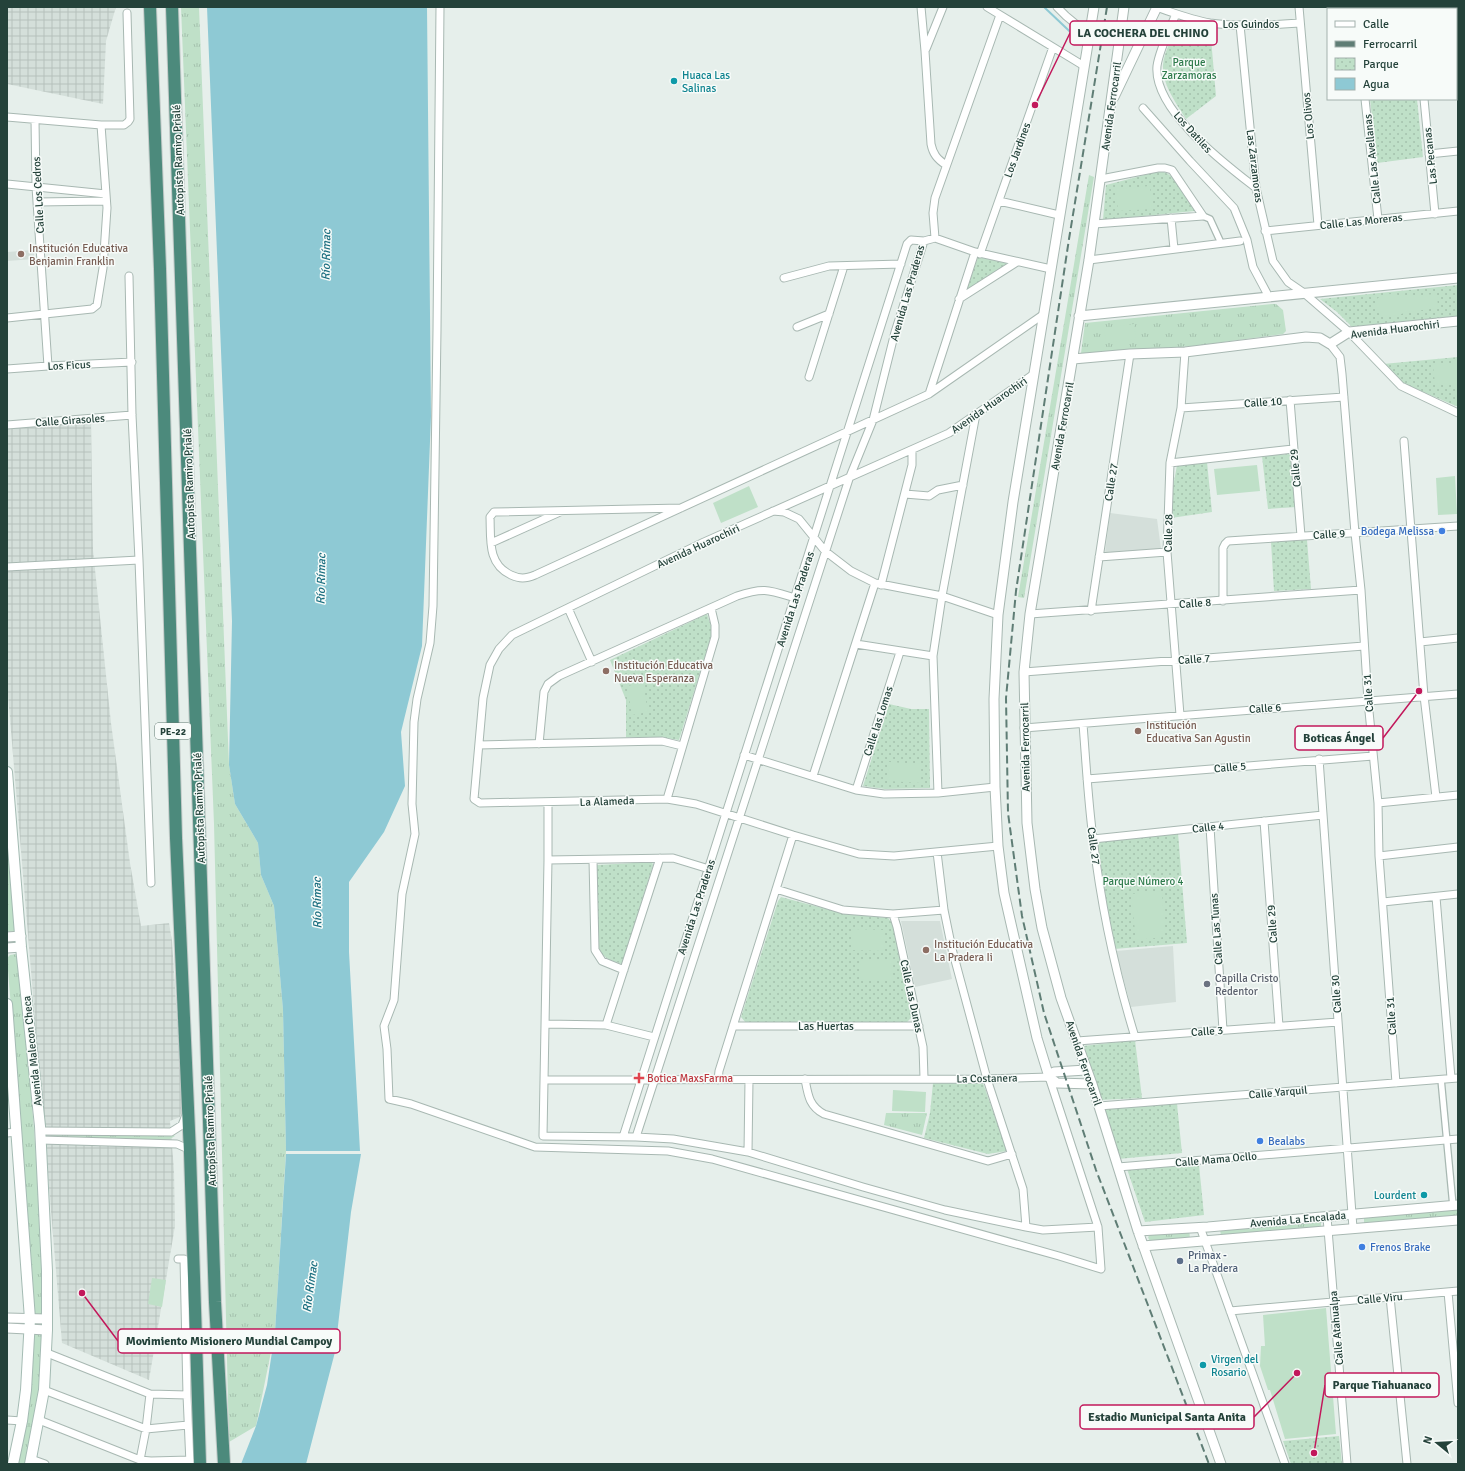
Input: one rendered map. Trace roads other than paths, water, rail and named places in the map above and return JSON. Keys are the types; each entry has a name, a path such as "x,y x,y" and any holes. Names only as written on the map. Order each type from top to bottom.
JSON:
{"highway":[{"name":"Autopista Ramiro Prialé","path":"150,7 160,269 176,838 190,1153 195,1460"},
{"name":"Autopista Ramiro Prialé","path":"172,7 215,1302 224,1464"}],"main road":[{"name":"Avenida Malecon Checa","path":"7,772 21,947 41,1136 47,1271 48,1319 44,1390 31,1461"},
{"name":"Avenida Malecon Checa","path":"7,1004 12,1133 30,1319 26,1390 22,1421 13,1464"}],"street":[{"path":"440,7 433,606 430,643 417,700 414,722 412,804 415,834 402,894 394,1000 384,1026 387,1049 389,1099 411,1104 535,1147 668,1151 712,1159 1101,1269 1098,1227 1037,1038 1004,892 998,846 995,787 994,699 998,615 1013,502 1094,7"},
{"path":"920,7 925,51 932,149 938,160 946,165"},
{"path":"925,51 943,7"},
{"path":"987,7 1084,66"},
{"path":"1057,7 1089,35"},
{"name":"Avenida Ferrocarril","path":"1124,7 1089,260 1030,614 1024,672 1024,728 1028,823 1034,889 1044,935 1062,998 1092,1084 1143,1246 1221,1464"},
{"path":"1111,104 1129,69 1157,7"},
{"name":"Los Guindos","path":"1157,7 1176,14 1210,23 1240,25 1300,24"},
{"name":"Los Olivos","path":"1299,7 1318,226"},
{"path":"1356,8 1371,7"},
{"path":"7,117 101,125 124,125 128,122 130,119 127,13"},
{"name":"Los Datiles","path":"1176,14 1158,61 1157,73 1161,88 1182,122 1214,156 1256,188"},
{"name":"Avenida Las Praderas","path":"935,238 933,213 935,198 1000,15"},
{"name":"Las Zarzamoras","path":"1240,25 1256,188 1273,261 1288,282 1349,332 1401,386 1458,413"},
{"name":"Los Jardines","path":"929,394 960,299 977,253 999,201 1053,48"},
{"name":"Calle Las Avellanas","path":"1366,100 1378,219"},
{"name":"Las Pecanas","path":"1424,100 1435,214"},
{"path":"1143,108 1190,162 1234,208 1247,240 1253,267 1269,296"},
{"name":"Calle Los Cedros","path":"35,120 36,187 48,366"},
{"path":"7,318 92,309 97,305 103,268 106,197 101,125"},
{"path":"1429,154 1458,151"},
{"path":"1101,179 1158,168 1172,170 1203,216"},
{"path":"7,184 106,197"},
{"path":"37,202 106,197"},
{"path":"999,201 1059,215"},
{"name":"Calle Las Moreras","path":"1265,231 1458,211"},
{"path":"1094,224 1203,216 1210,219 1221,243"},
{"path":"1171,218 1174,249"},
{"path":"924,241 935,238 977,253 1051,270"},
{"name":"Avenida Las Praderas","path":"623,1137 901,264 909,241 924,241 896,332 873,420 849,479 825,551 636,1137"},
{"path":"1089,260 1240,241"},
{"path":"960,299 1016,262"},
{"path":"784,278 829,266 901,264"},
{"path":"809,377 844,266"},
{"path":"129,276 132,415 151,883"},
{"path":"1080,316 1458,278"},
{"path":"797,327 829,314"},
{"path":"681,508 494,512 490,517 493,558 498,566 505,572 515,577 526,578 681,508 929,394 1044,314"},
{"name":"Avenida Huarochiri","path":"1330,344 1349,332 1458,321"},
{"path":"1073,359 1130,354 1185,352 1306,336 1320,338 1330,344"},
{"name":"Calle 31","path":"1330,344 1340,357 1342,374 1361,590 1368,701 1378,803 1379,856 1396,1083"},
{"name":"Calle 28","path":"1180,715 1167,552 1170,463 1181,408 1185,352"},
{"name":"Calle 27","path":"1091,611 1130,354"},
{"name":"Los Ficus","path":"7,370 48,366 132,362"},
{"name":"Avenida Huarochiri","path":"474,799 483,698 490,665 500,649 512,635 704,542 772,511 849,479 949,433 1034,374"},
{"name":"Calle 10","path":"1181,408 1344,397"},
{"name":"Calle 29","path":"1290,400 1301,536"},
{"path":"938,793 933,656 942,596 976,414"},
{"name":"Calle Girasoles","path":"7,424 132,415"},
{"path":"1404,440 1424,696 1436,797"},
{"path":"813,776 856,644 878,584 905,494 912,465 912,450"},
{"path":"1170,463 1293,450"},
{"path":"905,494 929,496 938,490 963,485"},
{"path":"491,543 563,510"},
{"path":"772,511 784,512 800,519 825,551 851,571 878,584 942,596 998,615"},
{"name":"Calle 9","path":"1223,601 1223,548 1228,541 1458,526"},
{"path":"1099,558 1167,552"},
{"path":"7,567 139,560"},
{"path":"539,744 544,692 548,684 559,676 754,590 770,590 795,598"},
{"name":"Calle 8","path":"1030,614 1091,611 1361,590"},
{"path":"568,608 592,662"},
{"path":"667,799 715,637 715,625 711,608"},
{"path":"1420,642 1458,638"},
{"path":"856,644 933,656"},
{"name":"Calle 7","path":"1024,672 1364,646"},
{"name":"Calle las Lomas","path":"856,790 900,652"},
{"name":"Calle 6","path":"1024,728 1458,694"},
{"name":"Calle 27","path":"1083,724 1093,838 1105,921 1123,1000 1135,1037"},
{"path":"478,745 662,741 682,746"},
{"path":"744,755 856,790 884,794 938,793 995,787"},
{"name":"Calle 5","path":"1087,779 1318,759 1373,756"},
{"name":"Calle 30","path":"1318,759 1353,1228"},
{"path":"1378,803 1458,795"},
{"name":"La Alameda","path":"474,799 480,803 548,803 667,799 696,804 859,854 894,856 998,846"},
{"path":"548,803 543,1136 672,1139 748,1152 945,1210 1026,1227 1043,1230 1098,1227"},
{"name":"Calle 4","path":"1093,838 1323,816"},
{"name":"Calle 29","path":"1264,821 1279,1026"},
{"name":"Calle Las Tunas","path":"1210,827 1223,1030"},
{"path":"718,1080 719,1071 793,835"},
{"path":"1379,856 1458,848"},
{"path":"937,852 944,910 952,949 987,1079 1023,1189 1026,1227"},
{"path":"606,1025 660,858"},
{"path":"548,860 673,858 709,869"},
{"path":"593,860 595,950 602,961 624,970"},
{"path":"776,889 843,910 893,914 944,910"},
{"path":"1383,902 1458,894"},
{"path":"1436,897 1454,1078"},
{"name":"Calle Las Dunas","path":"893,914 923,1047 924,1078"},
{"path":"7,937 21,936"},
{"path":"7,948 21,947"},
{"name":"Calle 3","path":"1077,1041 1338,1022"},
{"path":"545,1024 606,1025 654,1037"},
{"name":"Las Huertas","path":"733,1026 919,1026"},
{"name":"La Costanera","path":"1049,1077 1054,1072 1086,1070"},
{"name":"La Costanera","path":"544,1080 654,1081 924,1078 987,1079 1049,1077 1057,1083 1092,1084"},
{"name":"Calle Yarquil","path":"1099,1106 1454,1078"},
{"path":"806,1079 808,1095 812,1106 824,1114 988,1161 1012,1154"},
{"path":"1441,1079 1456,1206"},
{"path":"748,1152 749,1080"},
{"path":"41,1136 171,1132 182,1125 188,1109"},
{"path":"41,1136 177,1144 186,1148 190,1153"},
{"name":"Calle Mama Ocllo","path":"1118,1167 1458,1139"},
{"name":"Avenida La Encalada","path":"1138,1231 1456,1206"},
{"name":"Calle Atahualpa","path":"1327,1217 1347,1464"},
{"name":"Avenida La Encalada","path":"1143,1246 1458,1220"},
{"path":"1200,1227 1285,1464"},
{"path":"39,1420 150,1463 195,1460 188,1424 184,1259 178,1259"},
{"name":"Calle Viru","path":"1230,1311 1458,1291"},
{"path":"1448,1292 1458,1403"},
{"path":"1390,1297 1407,1464"},
{"path":"7,1318 48,1319"},
{"path":"7,1328 47,1330"},
{"path":"47,1353 150,1394 187,1395"},
{"path":"44,1390 146,1429 188,1424"},
{"path":"140,1460 146,1429 150,1394"},
{"path":"7,1420 22,1421"},
{"path":"31,1461 45,1464"}],"water":[{"name":"Río Rímac","path":"207,7 427,7 431,416 422,646 401,732 405,786 384,832 349,882 349,952 360,1151 286,1151 283,1010 274,906 261,875 258,843 235,804 229,765 232,621"},
{"name":"Río Rímac","path":"286,1154 361,1154 351,1212 335,1352 306,1464 241,1464 256,1426 267,1385 275,1332"}],"waterway":[{"path":"1044,7 1082,43"}],"railway":[{"path":"1107,7 1069,239 1016,591 1006,698 1008,813 1022,916 1044,1013 1096,1170 1209,1464"}],"place":[{"name":"Huaca Las Salinas","path":"674,81"},
{"name":"LA COCHERA DEL CHINO","path":"1035,105"},
{"name":"Institución Educativa Benjamin Franklin","path":"21,254"},
{"name":"Bodega Melissa","path":"1442,531"},
{"name":"Institución Educativa Nueva Esperanza","path":"606,671"},
{"name":"Boticas Ángel","path":"1419,691"},
{"name":"Institución Educativa San Agustin","path":"1138,731"},
{"name":"Institución Educativa La Pradera Ii","path":"926,950"},
{"name":"Capilla Cristo Redentor","path":"1207,984"},
{"name":"Botica MaxsFarma","path":"639,1078"},
{"name":"Bealabs","path":"1260,1141"},
{"name":"Lourdent","path":"1424,1195"},
{"name":"Frenos Brake","path":"1362,1247"},
{"name":"Primax - La Pradera","path":"1180,1261"},
{"name":"Movimiento Misionero Mundial Campoy","path":"82,1293"},
{"name":"Virgen del Rosario","path":"1203,1365"},
{"name":"Estadio Municipal Santa Anita","path":"1297,1373"},
{"name":"Parque Tiahuanaco","path":"1314,1453"}],"park label":[{"name":"Parque Zarzamoras","path":"1189,68"},
{"name":"Parque Número 4","path":"1143,881"}]}
